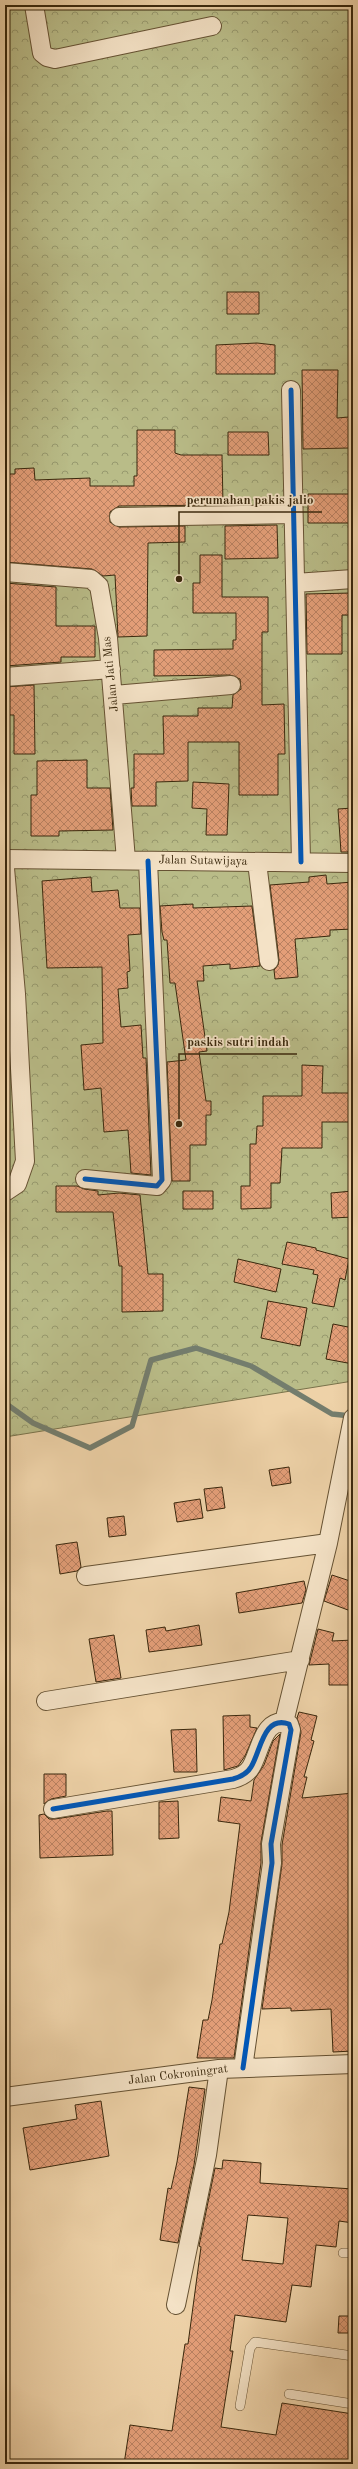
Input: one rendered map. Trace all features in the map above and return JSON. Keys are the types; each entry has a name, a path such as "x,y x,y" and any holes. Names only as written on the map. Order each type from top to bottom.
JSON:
{"street":[{"path":"34,5 42,53 47,57 55,59 212,26"},
{"path":"291,390 301,862"},
{"path":"119,517 293,514"},
{"name":"Jalan Jati Mas","path":"5,572 46,574 95,581 99,586 108,638 114,695 126,860"},
{"path":"295,583 353,579"},
{"path":"5,677 111,669"},
{"path":"114,695 231,685"},
{"name":"Jalan Sutawijaya","path":"5,859 353,863"},
{"path":"85,1179 157,1186 162,1180 148,860"},
{"path":"257,862 269,961"},
{"path":"5,868 16,994 25,1161 17,1184 5,1192"},
{"path":"284,1722 328,1543 347,1485 347,1443 353,1418"},
{"path":"86,1576 328,1543"},
{"path":"46,1702 300,1660"},
{"path":"53,1809 243,1776 251,1768 265,1733 273,1723 284,1722 290,1724 291,1730 271,1844 272,1863 243,2068"},
{"name":"Jalan Cokroningrat","path":"5,2097 218,2069 353,2064"},
{"path":"176,2305 207,2155 218,2069"}],"lane":[{"path":"343,2253 353,2254"},
{"path":"240,2406 250,2348 256,2342 353,2356"},
{"path":"289,2394 353,2404"}],"green space":[{"path":"5,5 353,5 353,1381 5,1437"}],"building":[{"path":"227,292 259,292 259,314 227,314"},
{"path":"257,343 275,345 275,374 216,374 216,345"},
{"path":"302,370 338,370 337,418 349,417 349,448 303,449"},
{"path":"137,430 175,430 175,453 181,455 222,455 223,505 119,506 110,512 110,522 119,527 185,526 185,542 148,543 147,636 118,637 115,575 103,576 92,569 5,562 5,474 15,474 15,469 34,468 35,480 90,478 90,486 134,486 134,476 137,476"},
{"path":"228,432 268,432 269,455 228,455"},
{"path":"308,494 353,494 353,523 308,523"},
{"path":"277,525 278,558 225,559 225,526"},
{"path":"200,555 222,555 222,597 268,597 268,632 262,632 262,705 284,704 285,754 278,754 278,795 239,795 239,742 188,742 188,781 156,782 156,806 132,806 131,788 134,788 134,754 164,754 163,716 198,716 198,708 232,708 233,695 241,689 240,679 230,675 154,676 154,650 233,649 233,640 236,640 236,613 193,613 193,583 200,583"},
{"path":"5,583 56,587 56,626 95,626 95,657 61,657 61,662 5,666"},
{"path":"352,593 353,615 342,615 342,654 307,654 306,594"},
{"path":"34,685 35,754 14,754 14,715 5,715 5,687"},
{"path":"87,760 87,788 110,788 113,830 59,831 59,836 31,836 31,795 37,795 37,761"},
{"path":"193,782 229,784 227,835 206,835 207,809 192,808"},
{"path":"353,808 353,852 341,852 338,809"},
{"path":"326,875 327,884 353,882 353,929 330,930 330,936 295,939 298,977 275,979 274,970 278,965 279,960 270,885 309,882 309,877"},
{"path":"91,877 92,892 118,890 120,908 140,908 141,934 128,935 130,971 127,972 128,988 118,989 121,1027 141,1025 143,1058 146,1058 151,1175 131,1173 128,1130 104,1132 101,1088 84,1090 81,1045 103,1043 102,967 47,968 42,881"},
{"path":"193,904 193,908 252,906 260,966 230,969 230,964 203,966 204,981 197,981 207,1051 199,1052 206,1101 211,1101 211,1115 206,1115 206,1145 190,1145 190,1181 172,1181 167,1062 186,1060 175,983 170,983 167,940 164,940 162,932 160,906"},
{"path":"302,1065 323,1066 322,1093 353,1093 353,1122 322,1122 322,1148 282,1148 280,1183 271,1183 271,1208 241,1209 241,1186 250,1186 250,1144 256,1144 257,1126 263,1126 263,1096 302,1096"},
{"path":"56,1186 77,1186 84,1189 98,1191 98,1195 119,1193 140,1195 148,1274 163,1274 163,1311 122,1312 122,1266 119,1266 113,1212 56,1212"},
{"path":"183,1191 213,1191 213,1209 183,1209"},
{"path":"353,1191 353,1217 332,1218 331,1193"},
{"path":"287,1242 316,1248 316,1250 349,1259 345,1280 340,1278 334,1307 312,1303 318,1275 313,1274 314,1270 282,1264"},
{"path":"238,1259 281,1269 276,1292 234,1282"},
{"path":"268,1301 307,1308 300,1346 261,1338"},
{"path":"333,1324 353,1328 353,1364 326,1359"},
{"path":"289,1467 291,1483 272,1486 269,1470"},
{"path":"222,1487 225,1508 207,1511 204,1489"},
{"path":"200,1499 203,1518 177,1522 174,1503"},
{"path":"124,1516 126,1535 109,1537 107,1518"},
{"path":"77,1542 81,1567 77,1571 60,1574 56,1545"},
{"path":"332,1575 353,1582 353,1597 348,1610 324,1601"},
{"path":"304,1581 306,1590 302,1603 239,1613 236,1593"},
{"path":"199,1625 202,1645 149,1652 146,1630 165,1627 166,1631"},
{"path":"318,1629 334,1633 332,1641 353,1640 353,1685 329,1685 329,1664 309,1665"},
{"path":"114,1635 121,1678 96,1682 89,1639"},
{"path":"299,1712 317,1716 311,1740 314,1741 304,1777 307,1777 302,1798 353,1793 353,2051 333,2052 331,2009 291,2011 291,2008 262,2009 282,1864 282,1845 301,1732 297,1718"},
{"path":"250,1715 250,1727 257,1728 245,1756 238,1766 224,1770 223,1716"},
{"path":"196,1729 197,1772 174,1772 171,1730"},
{"path":"280,1734 261,1842 261,1863 234,2058 197,2058 203,2020 208,2020 220,1944 222,1944 229,1912 240,1824 218,1821 221,1797 251,1801 254,1780 264,1765 273,1741"},
{"path":"44,1774 66,1774 66,1796 51,1799 44,1804"},
{"path":"178,1801 179,1838 159,1839 159,1802"},
{"path":"112,1811 113,1855 40,1858 39,1815 44,1814 49,1819 55,1819"},
{"path":"189,2087 205,2089 194,2165 178,2243 160,2240 168,2188 171,2189 177,2162"},
{"path":"101,2101 109,2156 30,2170 23,2128 77,2119 75,2105"},
{"path":"223,2160 261,2163 260,2183 353,2189 353,2223 339,2221 336,2247 316,2245 311,2287 292,2285 286,2322 235,2315 230,2351 233,2351 221,2427 276,2435 282,2403 353,2414 353,2464 124,2464 130,2425 172,2431 185,2344 188,2344 201,2247 199,2246 215,2168 222,2169","holes":["248,2215 288,2218 283,2264 242,2260"]},
{"path":"339,2316 353,2316 353,2333 338,2333"}],"waterway":[{"path":"5,1403 33,1423 90,1448 132,1426 151,1360 196,1348 251,1366 332,1414 351,1416"}],"cycle path":[{"path":"291,390 301,862"},
{"path":"85,1179 157,1186 162,1180 148,861"},
{"path":"53,1809 236,1778 241,1776 251,1767 268,1729 280,1723 289,1724 291,1730 271,1844 272,1863 243,2068"}],"place":[{"name":"perumahan pakis jalio","path":"179,579"},
{"name":"paskis sutri indah","path":"179,1124"}]}
